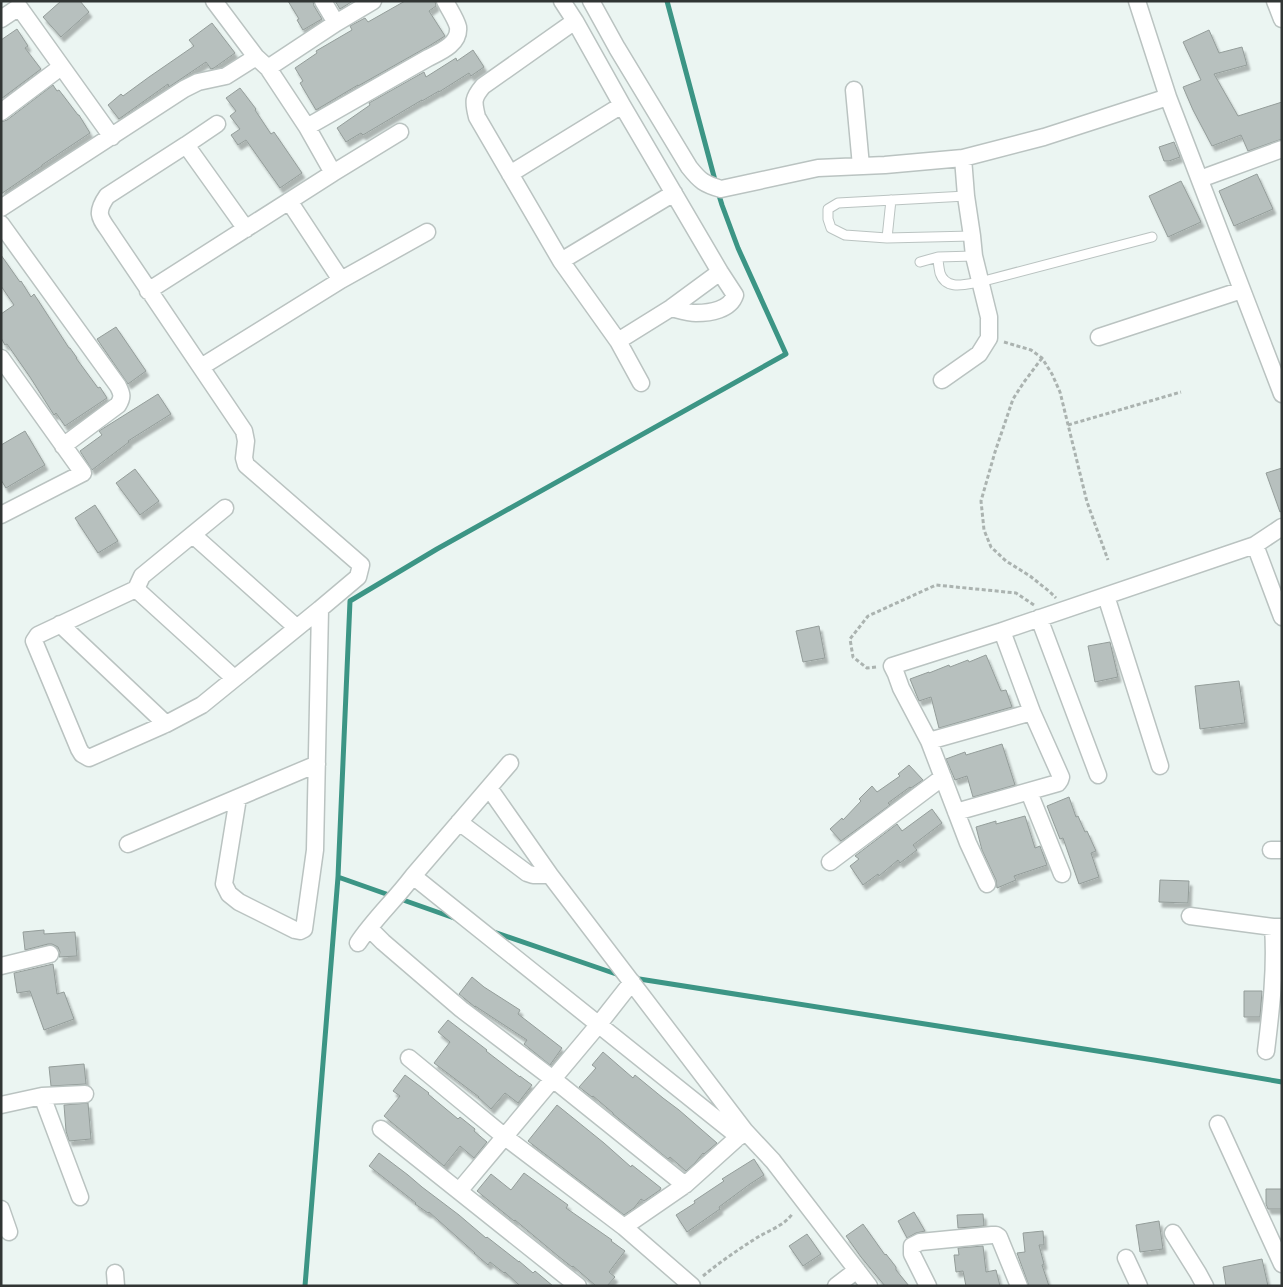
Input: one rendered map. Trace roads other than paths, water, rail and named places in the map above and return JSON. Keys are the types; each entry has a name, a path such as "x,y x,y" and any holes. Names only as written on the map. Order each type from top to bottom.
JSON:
{"street":[{"path":"214,1 262,63 307,127 333,173"},
{"path":"323,1 336,23"},
{"path":"1,208 184,89 198,82 226,76 262,63 374,1"},
{"path":"307,127 443,51 453,42 457,35 458,26 445,1"},
{"path":"562,1 622,106 735,295 729,304 718,310 696,313 671,308"},
{"path":"591,1 617,48 689,167 698,177 714,186 810,170 962,158 1044,137 1168,97"},
{"path":"1137,1 1168,97 1282,394"},
{"path":"1275,1 1282,19"},
{"path":"1,20 23,4 60,66 112,137"},
{"path":"575,21 483,86 474,99 474,106 477,117 561,261 618,341 641,383"},
{"path":"1,112 60,66"},
{"path":"854,90 861,166"},
{"path":"510,174 622,106"},
{"path":"217,124 107,196 99,210 99,216 244,431 246,441 244,458 246,465 361,565 358,577 218,693 166,724 89,758 78,749 34,642 38,635 136,588 142,576 225,508"},
{"path":"148,291 400,132"},
{"path":"186,145 246,229"},
{"path":"1200,179 1282,149"},
{"path":"942,380 979,354 989,338 989,318 974,256 962,158"},
{"path":"561,261 674,193"},
{"path":"289,201 341,280"},
{"path":"1,224 118,386 121,393 122,398 118,405 63,446"},
{"path":"200,367 341,280 427,232"},
{"path":"618,341 671,308 720,272"},
{"path":"1099,337 1242,290"},
{"path":"1,358 83,473 1,514"},
{"path":"987,884 968,843 930,741 901,688 892,666 1255,545 1282,527"},
{"path":"193,535 296,627"},
{"path":"1255,545 1282,617"},
{"path":"136,588 234,678"},
{"path":"1106,596 1160,766"},
{"path":"238,798 224,884 229,894 239,902 300,931 304,929 316,850 320,609"},
{"path":"1044,616 1098,775"},
{"path":"60,624 166,724"},
{"path":"956,812 1058,783 1061,777 1032,712 1002,630"},
{"path":"930,741 1032,712"},
{"path":"358,943 458,822 510,763"},
{"path":"128,844 317,764"},
{"path":"830,862 943,777"},
{"path":"489,788 550,875 630,979 742,1134"},
{"path":"1029,792 1062,874"},
{"path":"458,822 527,873 550,875"},
{"path":"413,876 599,1024 742,1134 773,1161 869,1286"},
{"path":"1190,916 1277,927 1266,1051"},
{"path":"369,928 461,1009 553,1079 685,1185"},
{"path":"1,966 50,954"},
{"path":"459,1191 599,1024 630,979"},
{"path":"409,1058 505,1137 697,1281"},
{"path":"1,1105 42,1096 85,1094"},
{"path":"42,1096 80,1197"},
{"path":"1218,1124 1282,1264"},
{"path":"381,1129 578,1286"},
{"path":"624,1227 685,1185 742,1134"},
{"path":"1,1209 9,1232"},
{"path":"1172,1233 1205,1286"},
{"path":"928,1286 912,1254 912,1246 920,1242 992,1235 1000,1238 1019,1286"},
{"path":"1126,1258 1139,1286"},
{"path":"836,1286 857,1270"}],"lane":[{"path":"966,196 838,203 828,209 828,219 832,228 845,235 887,238 972,236"},
{"path":"887,238 891,200"},
{"path":"938,257 941,276 947,283 954,286 980,282 1152,237"},
{"path":"920,262 938,257 974,256"}],"waterway":[{"path":"667,1 716,184"},
{"path":"305,1286 338,877 350,601 437,549 786,354 738,248 718,192"},
{"path":"338,877 457,919"},
{"path":"491,931 622,976"},
{"path":"633,978 1282,1082"}]}
